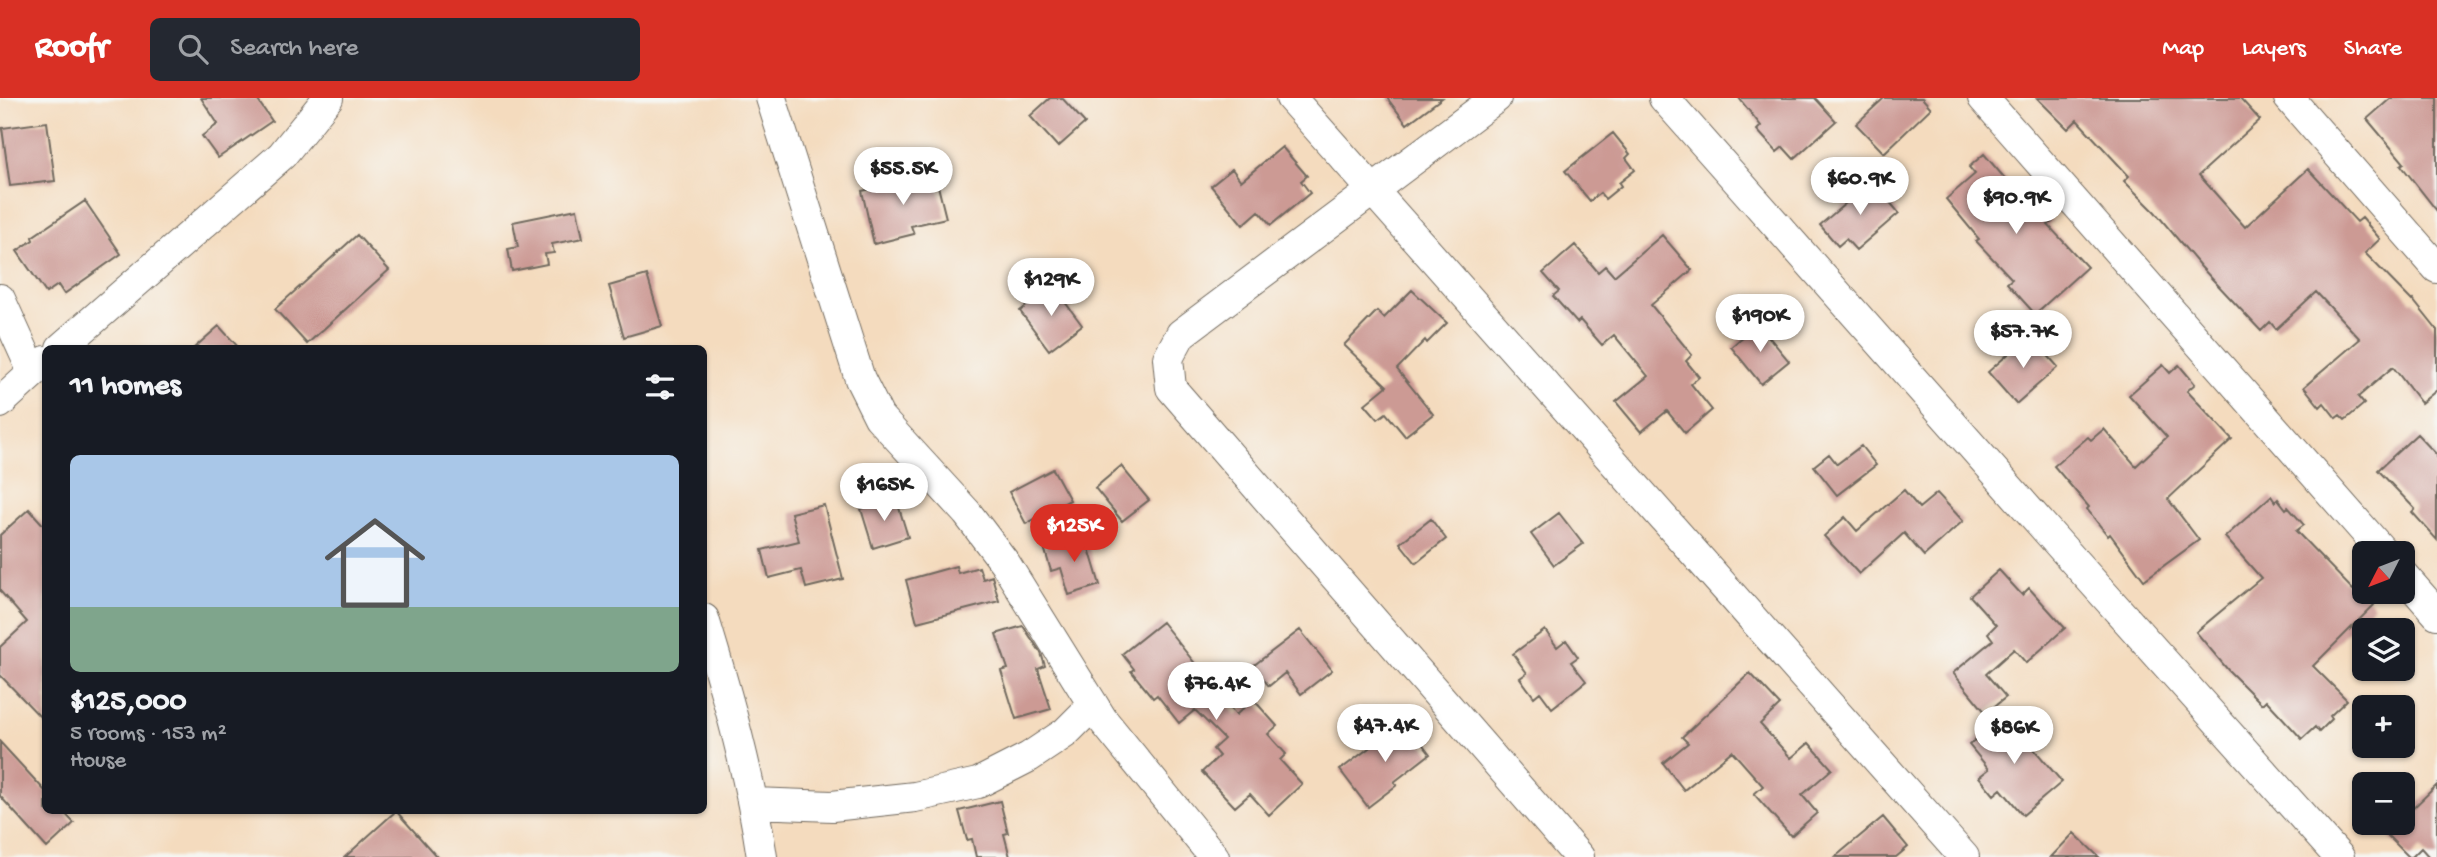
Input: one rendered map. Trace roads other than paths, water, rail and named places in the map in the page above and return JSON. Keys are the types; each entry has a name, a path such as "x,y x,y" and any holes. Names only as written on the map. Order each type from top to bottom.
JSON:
{"street":[{"path":"64,345 282,155 328,98"},
{"path":"771,98 860,379 878,417 967,513 1005,563 1102,719 1214,857"},
{"path":"1291,98 1964,857"},
{"path":"1496,98 1181,334 1168,358 1171,388 1579,857"},
{"path":"1664,98 2339,857"},
{"path":"1983,98 2373,541"},
{"path":"2288,98 2437,268"},
{"path":"0,299 39,367 0,403"},
{"path":"2415,589 2437,614"},
{"path":"707,629 754,803 762,857"},
{"path":"754,803 832,806 915,797 978,783 1029,757 1065,733 1093,705"}]}
